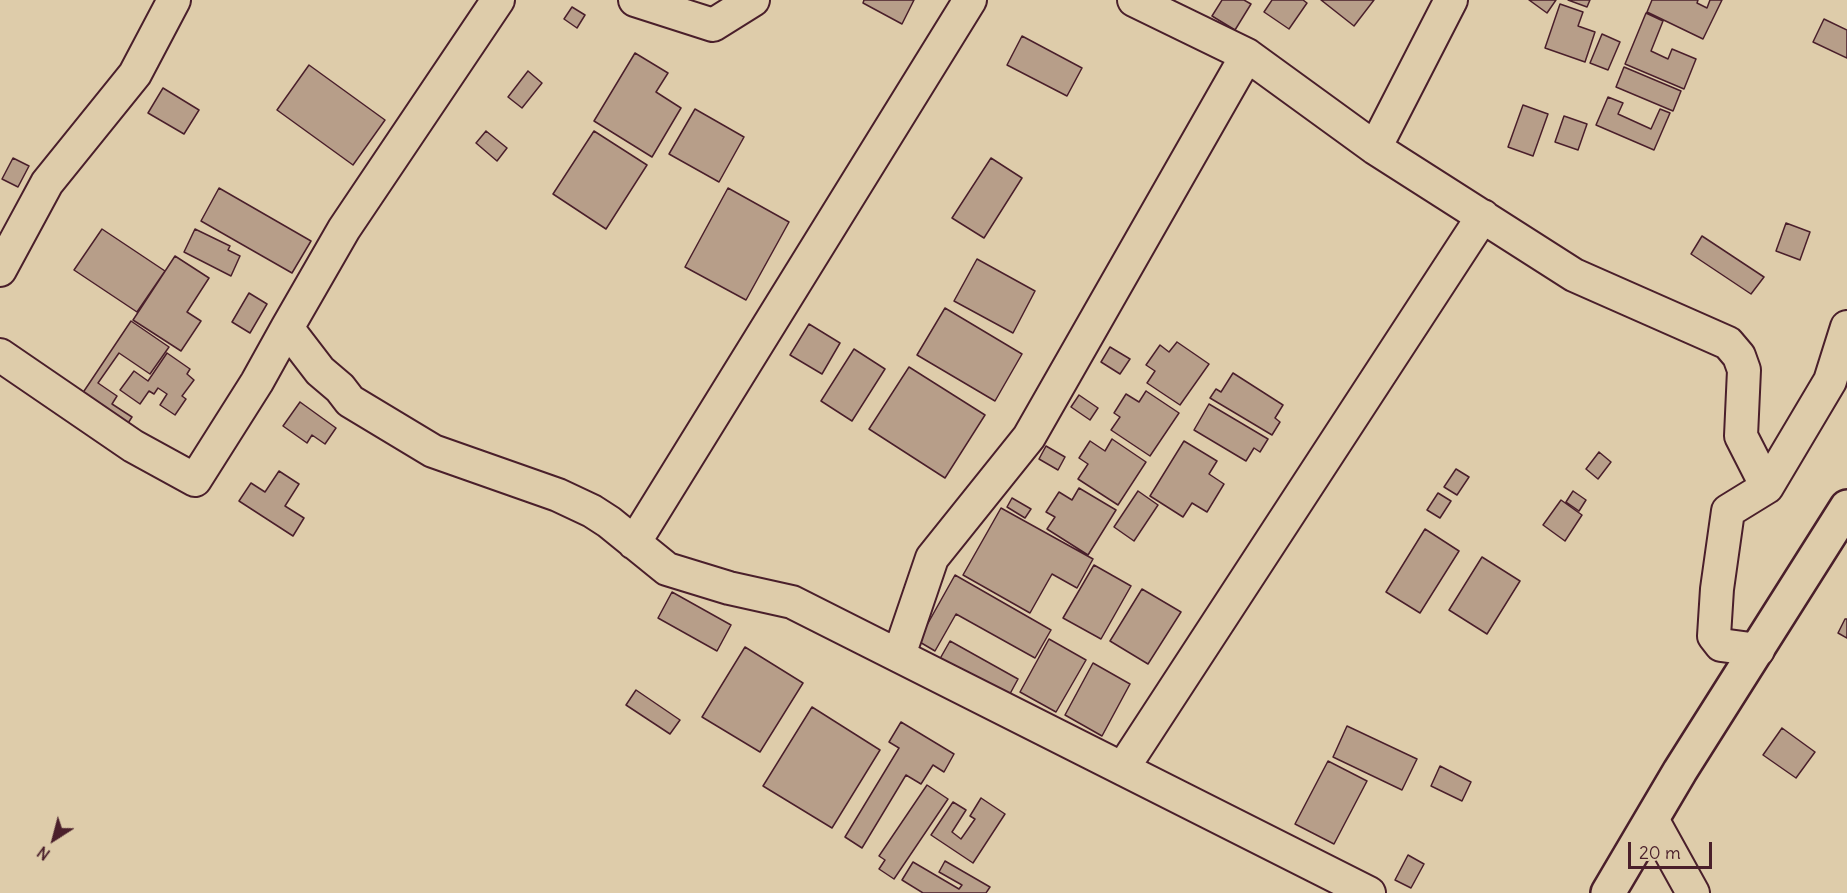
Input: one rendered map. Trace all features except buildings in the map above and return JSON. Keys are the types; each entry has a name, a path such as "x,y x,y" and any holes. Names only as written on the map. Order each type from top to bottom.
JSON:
{"highway":[{"path":"1608,893 1680,771 1847,507"}],"street":[{"path":"0,270 47,183 135,74 174,0"},
{"path":"0,355 133,446 195,480 257,382 344,229 498,0"},
{"path":"635,0 713,25 753,0"},
{"path":"634,543 970,0"},
{"path":"1134,0 1247,55 1375,148 1574,275 1728,343 1738,356 1744,370 1741,436 1767,487"},
{"path":"1375,148 1451,0"},
{"path":"899,655 932,558 1029,437 1247,55"},
{"path":"1123,768 1483,216"},
{"path":"1758,650 1721,645 1714,636 1728,512 1767,487 1830,381 1847,327"},
{"path":"287,328 320,371 351,401 433,451 558,495 592,511 667,569 729,588 792,602 1369,893"},
{"path":"1652,819 1693,893"}]}
